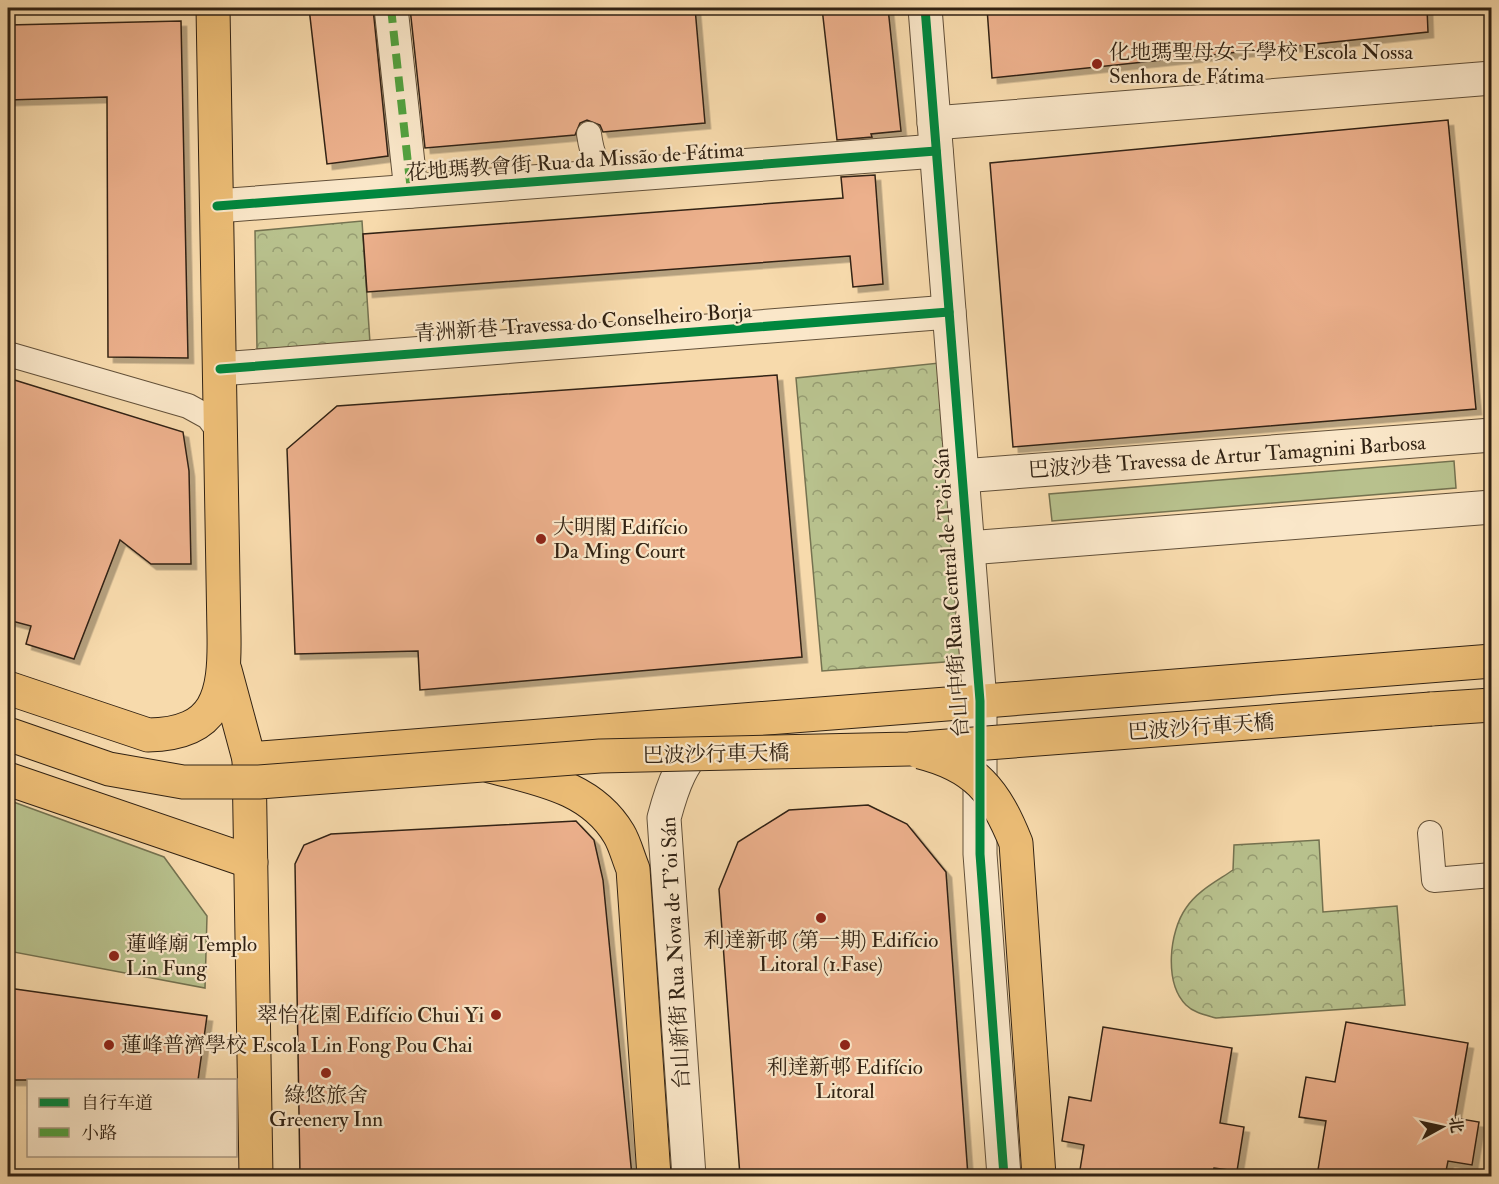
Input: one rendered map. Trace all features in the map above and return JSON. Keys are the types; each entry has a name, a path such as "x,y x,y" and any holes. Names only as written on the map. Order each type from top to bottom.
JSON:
{"main road":[{"path":"8,688 148,735 171,735 192,727 209,712 221,692 224,668 213,8"},
{"path":"249,759 1491,661"},
{"path":"224,668 249,759 256,1176"},
{"name":"巴波沙行車天橋","path":"8,734 109,769 183,782 259,782 600,756 909,749 1491,705"},
{"path":"909,749 946,758 977,778 1001,807 1016,843 1039,1176"},
{"path":"486,765 563,785 595,805 619,834 633,868 654,1176"},
{"path":"8,779 251,872"}],"street":[{"path":"391,8 411,191"},
{"name":"台山中街 Rua Central de T'oi Sán","path":"925,8 980,701 980,854 1004,1176"},
{"name":"花地瑪教會街 Rua da Missão de Fátima","path":"217,206 616,176 935,137 1491,78"},
{"name":"青洲新巷 Travessa do Conselheiro Borja","path":"220,383 949,312"},
{"name":"巴波沙巷 Travessa de Artur Tamagnini Barbosa","path":"962,476 1491,435"},
{"path":"968,548 1491,507"},
{"name":"台山新街 Rua Nova de T'oi Sán","path":"689,1176 664,818 675,778 700,744 734,721"}],"lane":[{"path":"568,180 581,168 587,158 589,134 592,156 599,166 616,176"},
{"path":"8,354 188,406 207,417 221,434"},
{"path":"188,406 209,405 220,383"},
{"path":"1430,833 1434,880 1491,875"}],"green space":[{"path":"362,221 370,343 257,349 255,231"},
{"path":"949,362 972,660 822,671 796,378"},
{"path":"1454,461 1456,488 1052,521 1049,494"},
{"path":"8,800 164,857 207,916 205,988 8,951"},
{"path":"1319,840 1323,912 1397,906 1405,1005 1216,1018 1189,1008 1179,996 1174,984 1171,957 1176,930 1180,918 1196,896 1233,870 1234,845"}],"building":[{"path":"309,8 373,8 388,156 327,164"},
{"path":"410,8 695,8 705,123 603,132 600,125 587,120 580,123 575,135 425,148"},
{"path":"822,8 888,8 901,131 871,134 872,137 837,140"},
{"name":"化地瑪聖母女子學校 Escola Nossa Senhora de Fátima","path":"987,8 1427,8 1428,32 992,78"},
{"path":"181,21 188,358 108,357 107,97 8,100 8,25"},
{"path":"1448,120 1476,409 1013,447 990,163"},
{"path":"875,175 883,284 853,287 850,256 367,292 363,234 843,198 841,177"},
{"name":"大明閣 Edifício Da Ming Court","path":"777,375 802,657 420,690 418,651 295,654 287,449 337,406"},
{"path":"8,378 183,432 189,471 191,564 151,564 120,540 74,659 26,644 31,626 8,620"},
{"name":"利達新邨 Edifício Litoral","path":"868,805 907,824 946,872 968,1176 740,1176 719,889 738,842 789,810"},
{"name":"翠怡花園 Edifício Chui Yi","path":"576,821 594,840 603,880 632,1176 300,1176 295,864 304,845 331,834"},
{"name":"蓮峰普濟學校 Escola Lin Fong Pou Chai","path":"8,988 207,1016 198,1079 8,1080"},
{"path":"1346,1022 1468,1043 1455,1118 1479,1122 1472,1165 1448,1161 1445,1176 1317,1176 1326,1121 1299,1117 1306,1077 1335,1082"},
{"path":"1103,1027 1232,1048 1220,1123 1244,1127 1237,1171 1214,1168 1212,1176 1079,1176 1084,1145 1062,1141 1069,1097 1091,1101"}],"marked path":[{"path":"391,8 411,191"}],"cycle path":[{"path":"925,8 980,701 980,854 1004,1176"},
{"path":"217,206 936,151"},
{"path":"220,369 949,312"}],"place":[{"name":"化地瑪聖母女子學校 Escola Nossa Senhora de Fátima","path":"1097,64"},
{"name":"大明閣 Edifício Da Ming Court","path":"541,539"},
{"name":"利達新邨 (第一期) Edifício Litoral (1.Fase)","path":"821,918"},
{"name":"蓮峰廟 Templo Lin Fung","path":"114,956"},
{"name":"翠怡花園 Edifício Chui Yi","path":"496,1015"},
{"name":"蓮峰普濟學校 Escola Lin Fong Pou Chai","path":"109,1045"},
{"name":"利達新邨 Edifício Litoral","path":"845,1045"},
{"name":"綠悠旅舍 Greenery Inn","path":"326,1073"}]}
